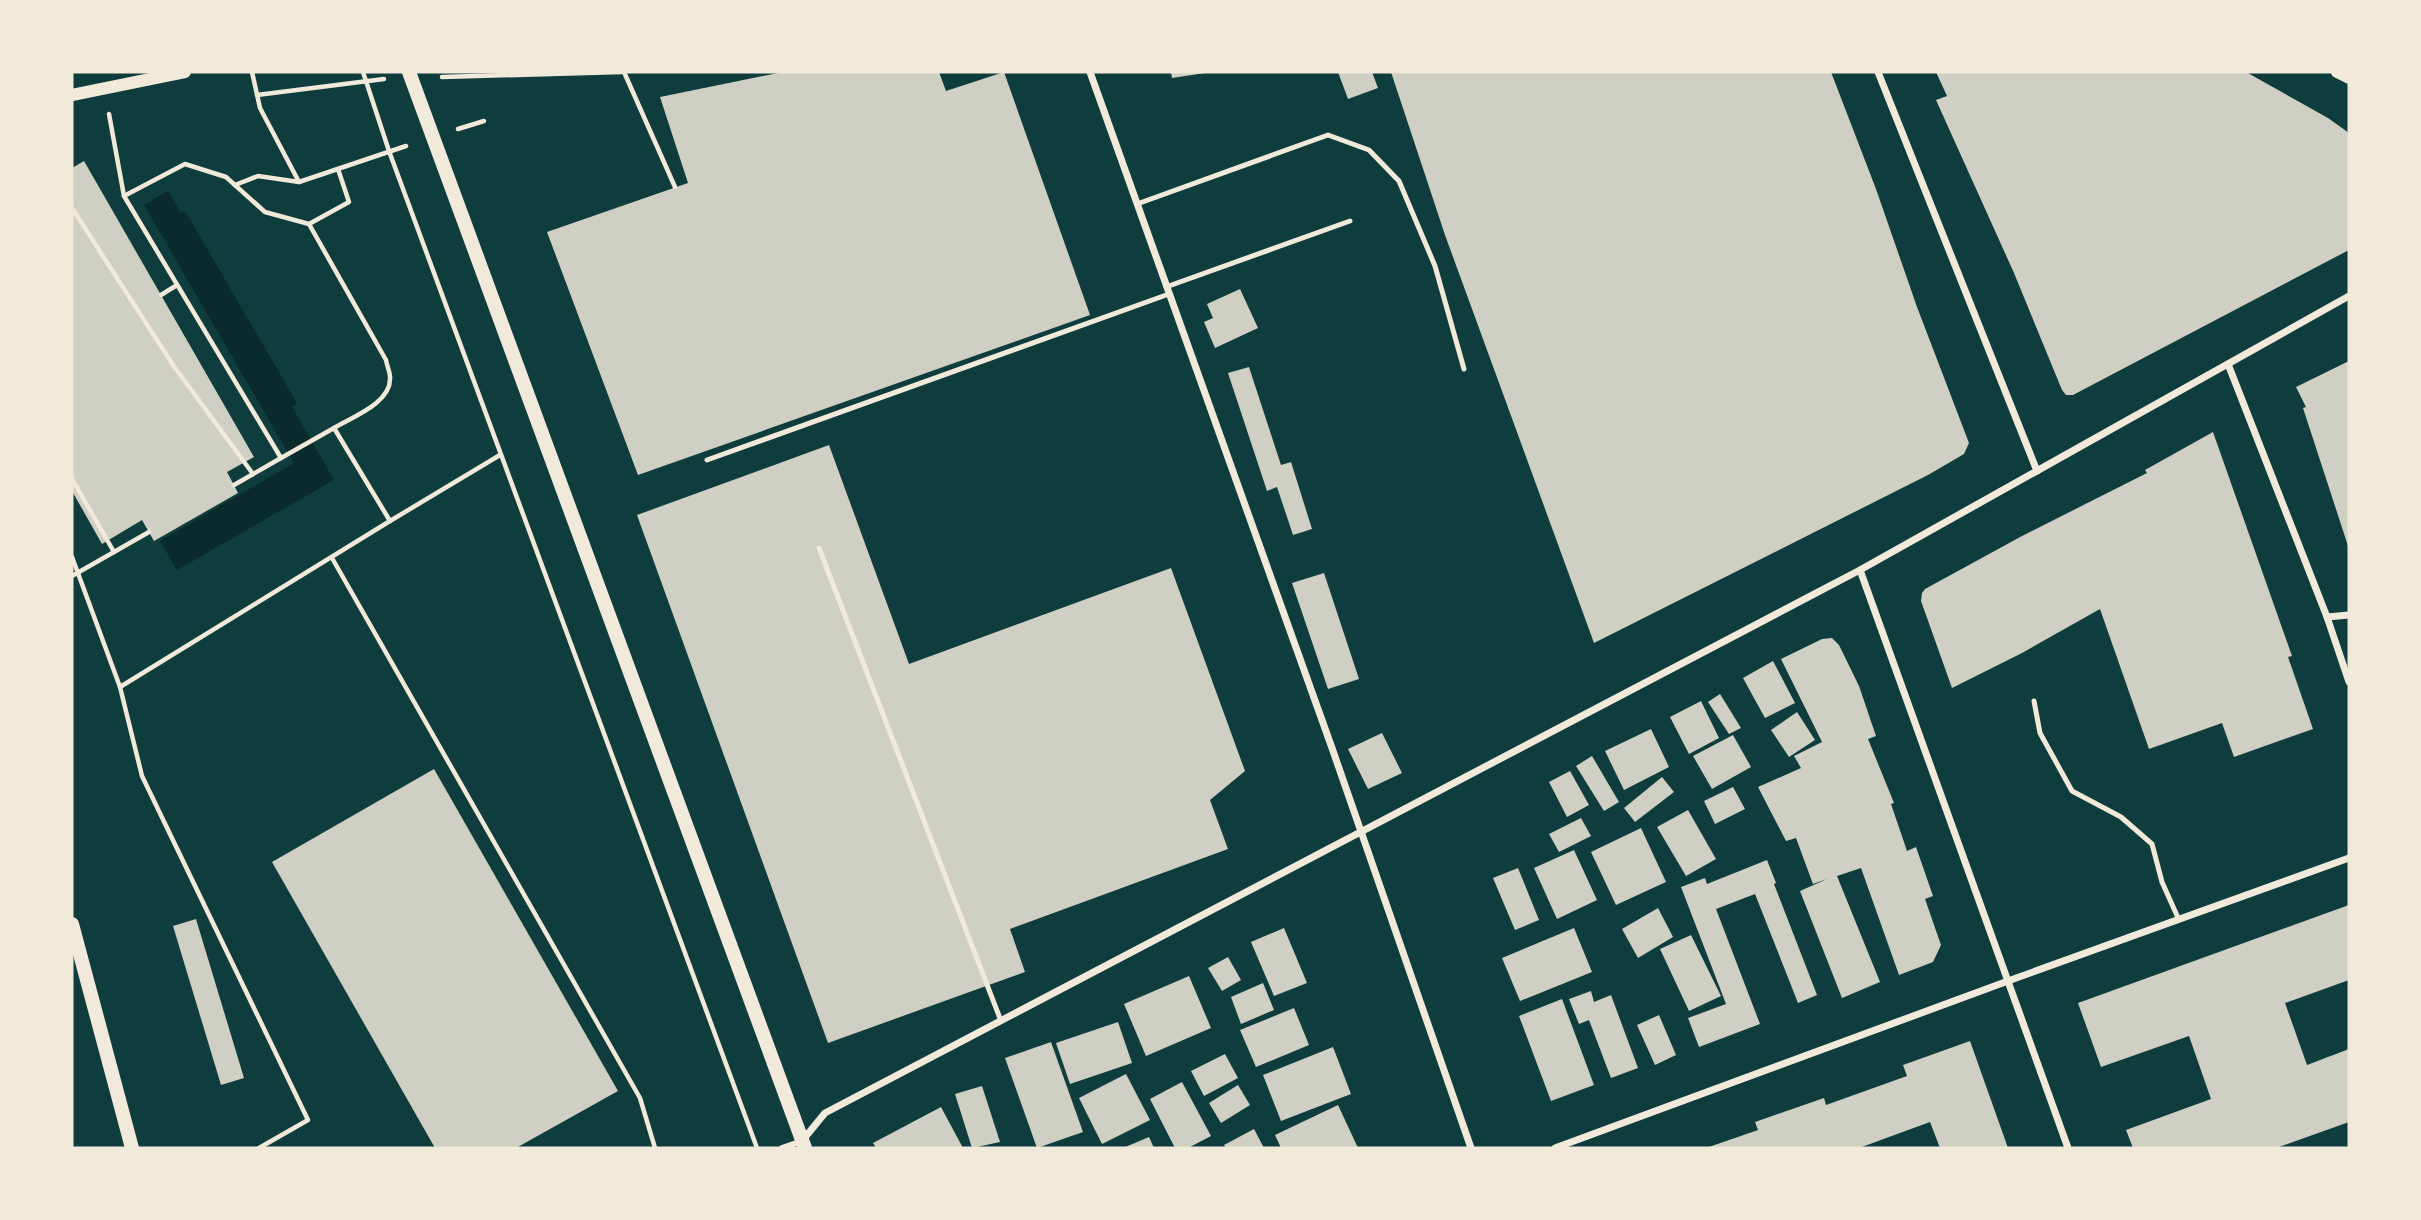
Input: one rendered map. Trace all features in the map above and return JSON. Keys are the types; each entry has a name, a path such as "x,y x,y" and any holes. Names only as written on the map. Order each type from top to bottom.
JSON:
{"main road":[{"path":"409,72 804,1145"},
{"path":"72,925 132,1148"}],"street":[{"path":"72,94 185,72"},
{"path":"1090,72 1362,833 1471,1148"},
{"path":"1878,72 2037,471"},
{"path":"2337,72 2349,78"},
{"path":"782,1148 804,1145 824,1113 1860,570 2349,296"},
{"path":"2228,364 2327,617 2349,682"},
{"path":"1860,570 2068,1148"},
{"path":"2327,617 2349,615"},
{"path":"1555,1148 2349,858"}],"lane":[{"path":"1137,204 1328,135 1369,150 1399,181 1416,217 1435,266 1464,369"},
{"path":"707,460 1350,221"},
{"path":"820,548 1001,1021"},
{"path":"2034,701 2040,733 2072,791 2121,817 2152,844 2162,882 2179,920"}],"path":[{"path":"252,72 260,108 299,182"},
{"path":"363,72 389,151 757,1148"},
{"path":"624,72 675,187"},
{"path":"105,88 124,196 283,457"},
{"path":"236,185 258,176 299,182 389,151"},
{"path":"124,196 185,164 226,177 265,212 309,224 349,202 338,169"},
{"path":"72,208 173,365 253,474"},
{"path":"234,485 372,406 387,392 391,378 386,360 309,224"},
{"path":"161,295 177,285"},
{"path":"334,428 390,521"},
{"path":"120,687 501,454"},
{"path":"72,479 114,552"},
{"path":"72,576 149,532"},
{"path":"72,557 120,687 142,776 308,1120 259,1148"},
{"path":"332,558 640,1098 655,1148"}],"water":[{"path":"168,191 181,213 185,211 297,403 292,407 334,480 177,570 160,541 294,463 144,205"}],"building":[{"path":"783,72 939,72 946,91 1004,72 1090,315 638,475 547,232 688,183 660,97"},
{"path":"1171,72 1205,72 1205,73 1172,78"},
{"path":"1338,72 1372,72 1378,88 1348,99"},
{"path":"1391,72 1831,72 1969,443 1964,454 1928,475 1594,643 1445,235"},
{"path":"1936,72 2246,72 2328,118 2349,133 2349,250 2073,395 2066,395 1936,100 1947,96"},
{"path":"84,161 254,457 227,472 238,493 154,541 142,520 102,544 72,491 72,168"},
{"path":"1240,289 1258,328 1215,348 1204,322 1213,318 1207,304"},
{"path":"2349,361 2349,549 2303,408 2306,407 2296,387"},
{"path":"1249,367 1281,465 1291,462 1312,529 1293,535 1277,487 1267,491 1228,373"},
{"path":"2213,432 2292,656 2288,657 2313,729 2234,757 2222,723 2149,749 2100,609 1952,688 1921,601 1925,589 2147,473 2145,470"},
{"path":"829,445 909,664 1171,568 1245,771 1210,800 1228,849 1010,929 1025,972 828,1043 637,515"},
{"path":"1324,573 1359,679 1328,689 1292,583"},
{"path":"1832,638 1839,645 1859,686 1876,736 1868,739 1894,803 1891,804 1907,851 1916,847 1933,896 1925,899 1941,945 1933,962 1899,975 1861,868 1837,876 1880,982 1842,998 1800,891 1827,879 1813,884 1796,838 1786,841 1758,787 1801,768 1794,756 1822,742 1781,659 1822,639"},
{"path":"1773,661 1795,703 1765,718 1743,678"},
{"path":"1720,694 1741,728 1729,734 1708,702"},
{"path":"1701,701 1719,738 1689,754 1670,717"},
{"path":"1797,712 1815,740 1789,757 1771,730"},
{"path":"1651,729 1669,767 1624,790 1605,751"},
{"path":"1382,733 1402,773 1368,789 1348,749"},
{"path":"1733,735 1751,767 1712,789 1693,756"},
{"path":"1592,756 1619,802 1604,811 1576,766"},
{"path":"434,769 618,1091 516,1148 435,1148 272,862"},
{"path":"1570,771 1589,805 1567,817 1549,782"},
{"path":"1662,777 1674,792 1635,822 1624,808"},
{"path":"1733,787 1745,809 1715,824 1704,801"},
{"path":"1688,810 1716,859 1686,876 1657,827"},
{"path":"1581,818 1591,836 1559,852 1549,834"},
{"path":"1641,828 1666,882 1616,905 1591,852"},
{"path":"1574,850 1597,900 1557,919 1534,868"},
{"path":"1767,860 1817,995 1798,1003 1755,894 1716,909 1760,1024 1699,1047 1688,1018 1726,1004 1681,887 1705,878 1707,884"},
{"path":"1518,868 1539,920 1515,930 1493,878"},
{"path":"2349,905 2349,980 2285,1003 2307,1065 2349,1049 2349,1122 2276,1148 2133,1148 2126,1130 2211,1099 2189,1036 2101,1067 2078,1003"},
{"path":"1658,908 1673,937 1638,958 1622,929"},
{"path":"196,919 244,1078 221,1085 173,926"},
{"path":"1284,928 1307,983 1274,996 1251,942"},
{"path":"1574,928 1592,972 1520,1001 1502,958"},
{"path":"1691,935 1721,996 1689,1011 1660,949"},
{"path":"1228,957 1241,980 1222,991 1208,968"},
{"path":"1189,976 1211,1028 1146,1056 1124,1004"},
{"path":"1263,983 1274,1010 1241,1024 1231,997"},
{"path":"1591,991 1594,1002 1611,995 1638,1068 1611,1078 1589,1020 1579,1024 1569,999"},
{"path":"1562,999 1594,1085 1551,1101 1519,1016"},
{"path":"1294,1008 1309,1045 1256,1067 1240,1030"},
{"path":"1659,1015 1676,1055 1655,1065 1637,1025"},
{"path":"1118,1022 1132,1063 1070,1084 1056,1043"},
{"path":"1970,1041 2008,1148 1940,1148 1930,1122 1859,1148 1706,1148 1758,1130 1755,1122 1824,1098 1826,1105 1907,1076 1903,1065"},
{"path":"1051,1042 1083,1132 1037,1148 1005,1058"},
{"path":"1333,1047 1351,1094 1281,1121 1263,1075"},
{"path":"1225,1054 1238,1078 1204,1096 1191,1071"},
{"path":"1126,1074 1150,1120 1102,1144 1079,1098"},
{"path":"1182,1082 1211,1136 1188,1148 1175,1148 1150,1099"},
{"path":"1238,1085 1250,1105 1221,1123 1209,1103"},
{"path":"982,1086 1000,1142 972,1148 955,1094"},
{"path":"1338,1105 1358,1148 1281,1148 1275,1135"},
{"path":"941,1107 963,1148 876,1148 873,1143"},
{"path":"1254,1129 1264,1148 1226,1148 1224,1145"},
{"path":"1149,1137 1154,1148 1123,1148"}]}
